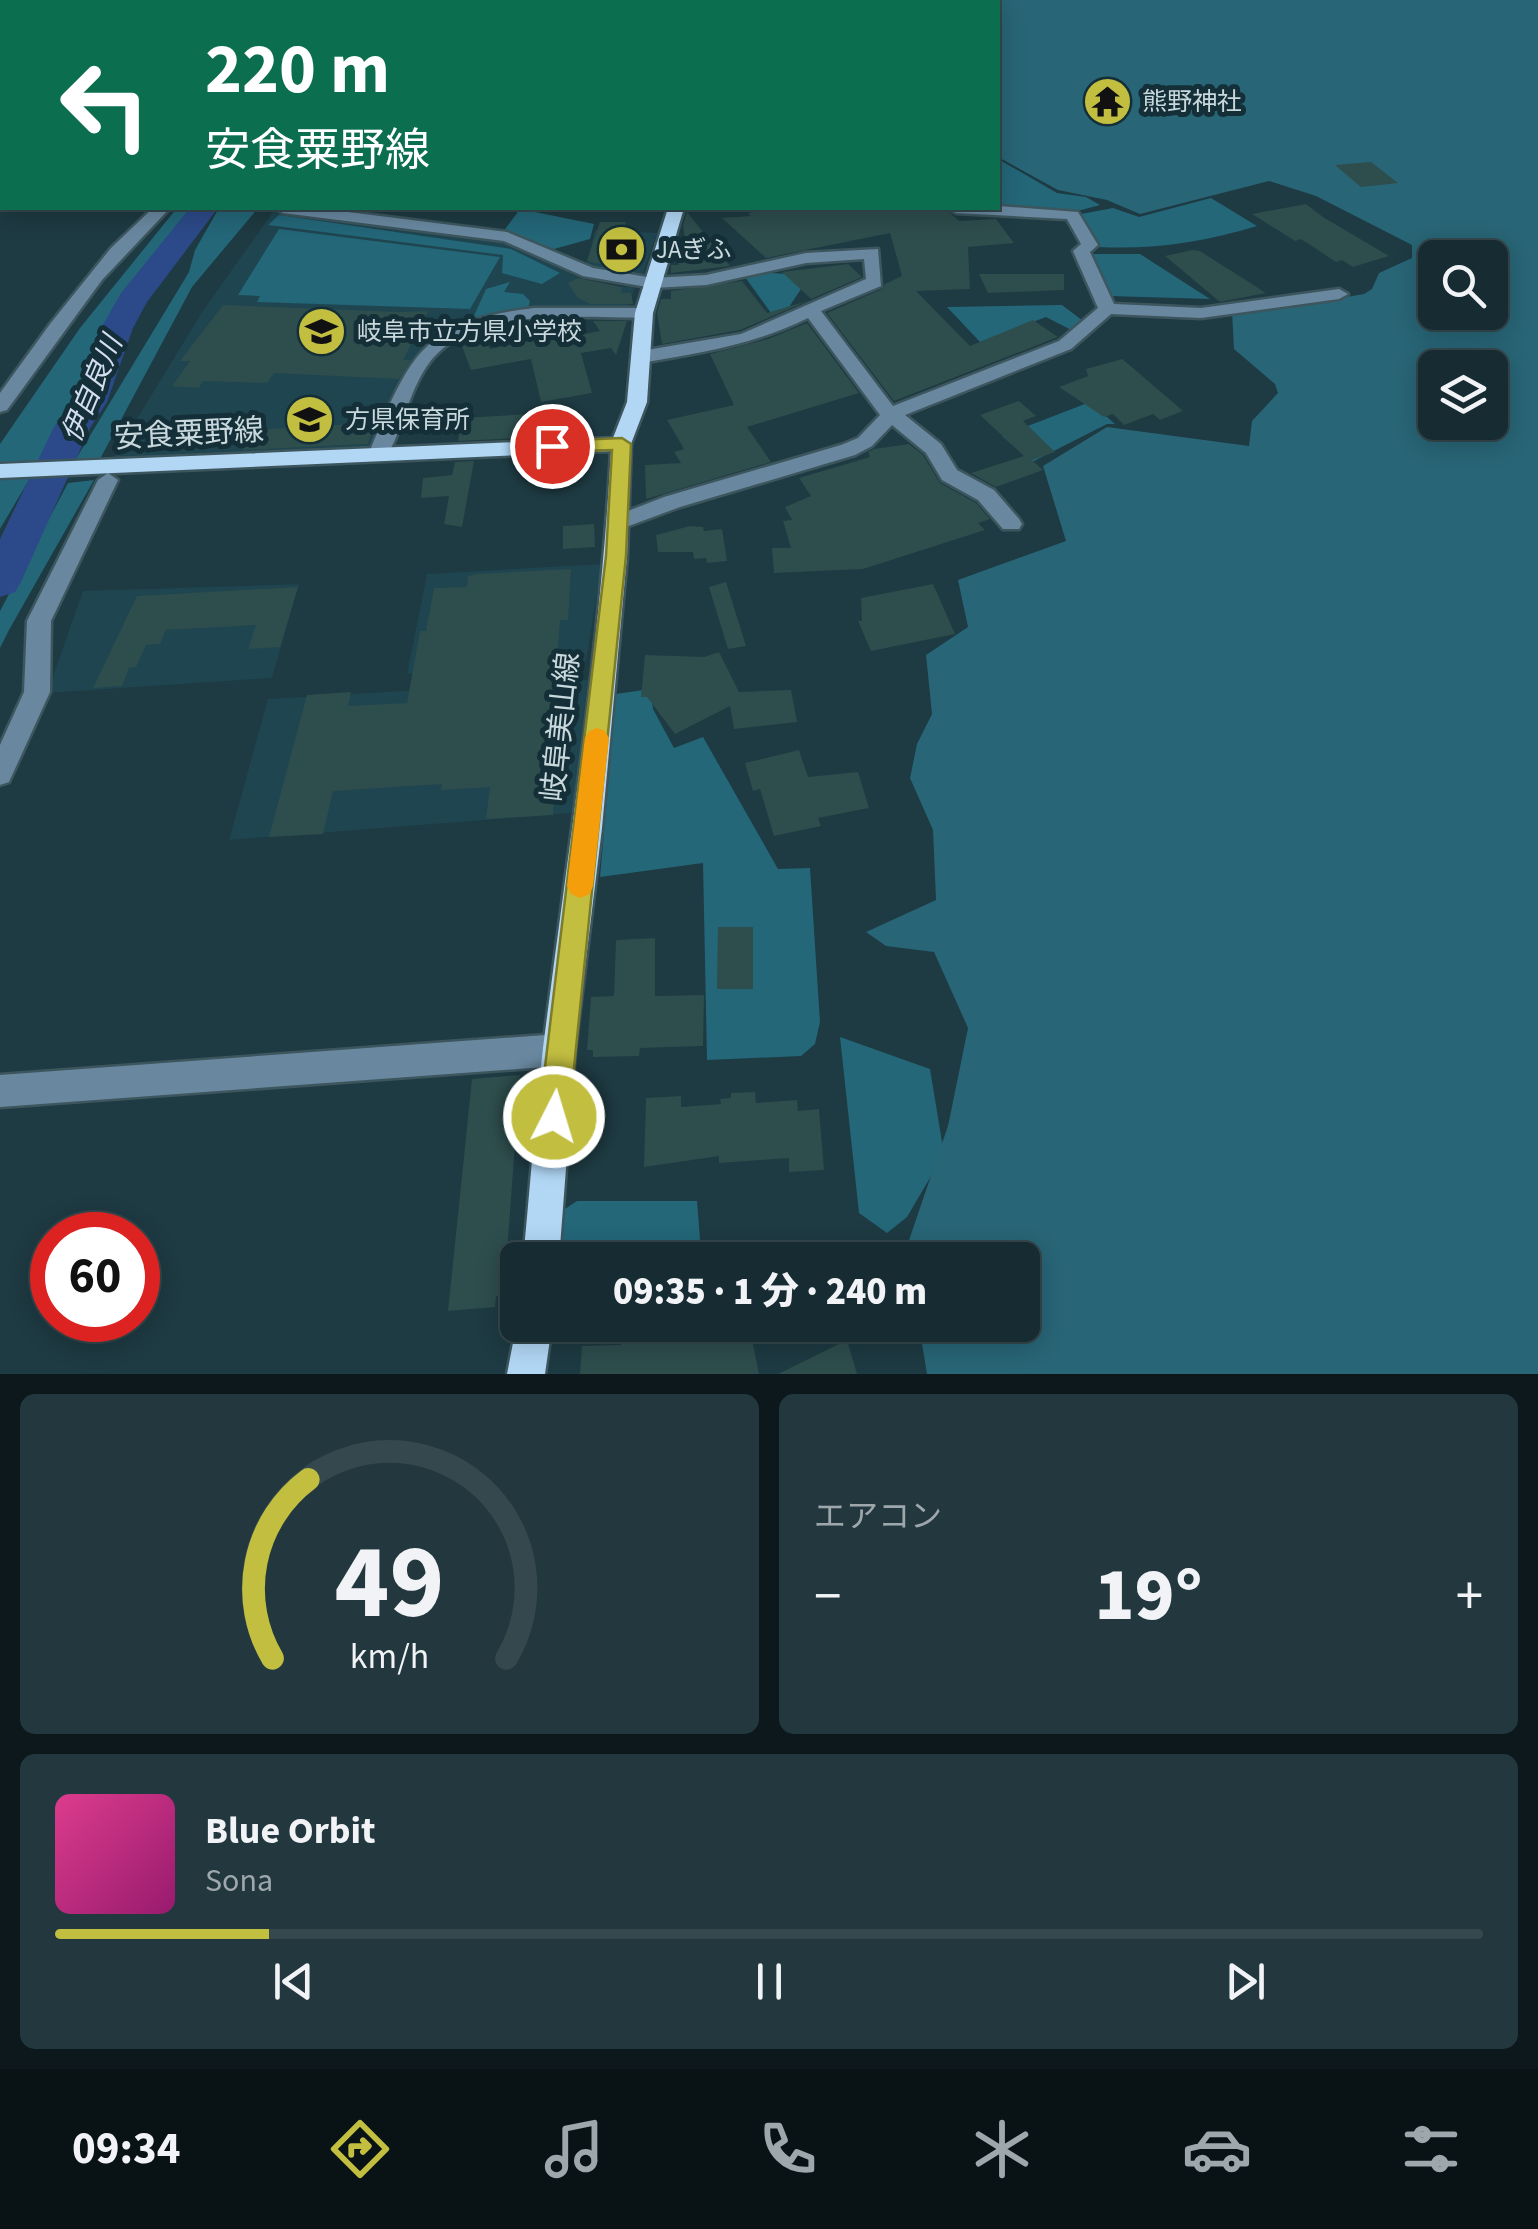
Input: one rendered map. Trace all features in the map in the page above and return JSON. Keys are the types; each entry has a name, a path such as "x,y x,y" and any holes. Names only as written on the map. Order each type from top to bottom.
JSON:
{"main road":[{"name":"岐阜美山線","path":"543,1242 559,1050 588,828 622,444 637,402 644,313 675,210"},
{"name":"安食粟野線","path":"0,471 112,475 379,453 622,444"},
{"path":"526,1374 530,1342"}],"street":[{"path":"0,406 72,309 142,224 160,210"},
{"path":"298,210 507,237 589,272 653,283 706,280 806,258 872,253 875,282 848,290 743,340 640,357"},
{"path":"989,210 1072,215 1090,245 1082,251 1108,309"},
{"path":"618,522 848,450 865,442 891,414 1065,346 1108,309 1201,312 1339,294"},
{"path":"811,310 891,414 934,449 949,475 986,495 1011,524"},
{"path":"379,453 416,370 430,350 449,338 518,315 644,313"},
{"path":"0,774 38,692 39,621 112,475"},
{"path":"0,1091 559,1050"}],"shaded area":[{"path":"1000,0 1538,0 1538,1374 927,1374 922,1342 1040,1342 1040,1242 908,1242 948,1126 968,1028 934,952 886,946 866,932 936,900 933,830 910,778 917,744 932,714 926,655 968,627 958,580 1066,541 1043,466 1107,427 1249,446 1252,421 1278,393 1275,384 1234,349 1232,311 1270,310 1364,294 1372,289 1379,273 1412,258 1412,245 1316,196 1269,181 1140,214 1107,200 1058,190 1000,158"},
{"path":"1000,160 1057,193 1086,197 1100,205 1074,212 1000,206"},
{"path":"1211,198 1257,226 1178,244 1097,247 1076,215 1113,208 1139,217"},
{"path":"175,210 188,210 135,279 66,417 0,529 0,444 80,328"},
{"path":"218,210 256,210 192,287 100,459 74,462 189,272 195,250"},
{"path":"519,210 594,224 590,239 554,249 503,232"},
{"name":"岐阜市立方県小学校","path":"273,212 507,242 599,288 635,286 628,309 524,311 478,319 428,345 372,447 113,458 204,309"},
{"path":"279,215 511,249 560,273 542,284 502,273 503,255 268,225"},
{"path":"279,229 500,257 470,309 257,302 260,296 238,295"},
{"name":"JAぎふ","path":"595,230 657,233 641,279 586,267"},
{"path":"1093,254 1140,254 1210,299 1109,296"},
{"path":"787,274 801,289 787,310 771,313 745,277"},
{"path":"510,282 504,292 523,294 530,301 528,308 473,318 486,289"},
{"path":"1062,305 1086,323 1073,331 1046,317 980,342 947,307"},
{"path":"1090,402 1115,424 1107,424 1032,462 1002,436"},
{"path":"94,480 0,648 0,611 68,483"},
{"path":"602,564 586,661 407,674 427,574"},
{"path":"299,584 272,678 47,693 83,591"},
{"path":"588,680 572,813 229,840 268,699"},
{"path":"650,689 653,709 674,748 703,737 778,869 810,868 820,1022 815,1044 801,1056 707,1060 703,863 600,877 616,694"},
{"path":"840,1037 930,1069 944,1154 907,1217 887,1233 859,1213"},
{"path":"577,1201 697,1201 699,1242 559,1242 562,1211"}],"building":[{"path":"1371,162 1398,183 1361,187 1335,165"},
{"path":"1306,204 1389,256 1353,267 1342,260 1336,262 1252,214"},
{"path":"947,210 959,221 996,219 1014,243 968,247 970,289 916,291 970,346 1033,320 1058,337 894,401 827,313 902,276 890,233 766,258 722,218 751,216 748,213"},
{"path":"687,212 730,266 671,273 671,265 679,265 678,260 682,260 677,247 686,246 683,226"},
{"path":"600,222 626,222 623,232 628,232 620,258 630,258 627,270 587,261"},
{"path":"1200,251 1266,293 1220,302 1165,256"},
{"path":"848,264 862,277 811,299 782,272"},
{"path":"979,274 1064,274 1064,290 988,293"},
{"path":"578,278 622,287 621,293 631,293 633,304 590,304 577,297 568,283"},
{"path":"742,281 767,313 810,300 740,330 662,344 657,313 661,299 671,299 671,291"},
{"path":"223,305 428,311 403,360 411,360 399,379 274,373 267,383 203,381 199,388 172,386 190,361 180,361"},
{"path":"593,321 627,321 616,355 611,348 581,353 592,393 541,402 531,359 471,370 463,349 463,341 484,336 490,349 556,334 559,338 600,331"},
{"path":"807,323 859,393 747,427 771,462 646,499 645,465 681,463 674,452 684,449 667,420 734,405 710,354 768,339"},
{"path":"1122,359 1183,411 1160,420 1153,414 1124,425 1113,414 1104,417 1059,387 1088,376 1086,369"},
{"path":"1019,401 1036,416 1023,421 1055,452 1032,460 1043,470 996,487 971,473 1024,456 980,415"},
{"path":"547,413 544,437 458,441 462,418"},
{"name":"方県保育所","path":"374,423 368,444 243,450 251,430"},
{"path":"909,444 923,455 940,483 976,503 990,519 978,523 985,530 863,569 774,573 772,548 791,548 783,521 792,520 785,507 811,496 799,478 870,457 868,452 874,449"},
{"path":"474,461 462,527 444,524 449,496 421,498 423,478 452,475 455,462"},
{"path":"594,524 595,547 563,549 563,526"},
{"path":"690,526 703,527 704,531 722,529 727,561 707,563 706,558 694,559 693,552 658,552 656,535"},
{"path":"571,569 568,620 560,620 555,683 562,682 553,815 486,819 490,787 441,790 442,784 333,791 323,834 269,837 307,695 351,692 348,706 407,703 420,631 426,631 434,588 467,587 468,576 477,574"},
{"path":"726,582 746,646 728,649 709,587"},
{"path":"933,584 955,634 871,651 858,621 862,621 861,598"},
{"path":"298,587 280,647 248,649 256,625 166,630 160,644 146,645 136,667 129,668 122,686 93,688 137,596"},
{"path":"719,652 739,692 791,690 797,722 734,729 730,706 675,734 647,697 641,697 645,655 704,657"},
{"path":"799,750 808,777 858,772 869,808 818,818 821,826 774,836 760,789 753,791 745,763"},
{"path":"718,927 753,927 753,989 717,989"},
{"path":"655,938 655,996 704,995 703,1046 640,1048 639,1056 593,1057 593,1050 587,1050 591,997 614,996 616,940"},
{"path":"520,1075 508,1242 500,1242 500,1296 496,1296 495,1307 448,1311 472,1079"},
{"path":"755,1092 756,1103 797,1100 798,1111 819,1109 824,1170 789,1172 789,1158 719,1163 719,1156 644,1167 646,1098 681,1096 681,1107 721,1104 720,1099 731,1098 731,1093"},
{"path":"752,1342 759,1374 580,1374 582,1346"},
{"path":"848,1342 857,1374 778,1374"}],"waterway":[{"name":"伊自良川","path":"0,582 72,427 90,402 117,328 132,300 202,210"}],"slow traffic":[{"path":"580,886 597,738"}],"place":[{"name":"熊野神社","path":"1107,102"},
{"name":"JAぎふ","path":"621,250"},
{"name":"岐阜市立方県小学校","path":"322,332"},
{"name":"方県保育所","path":"310,420"}],"route":[{"path":"552,446 622,444 616,556 554,1117"}]}
